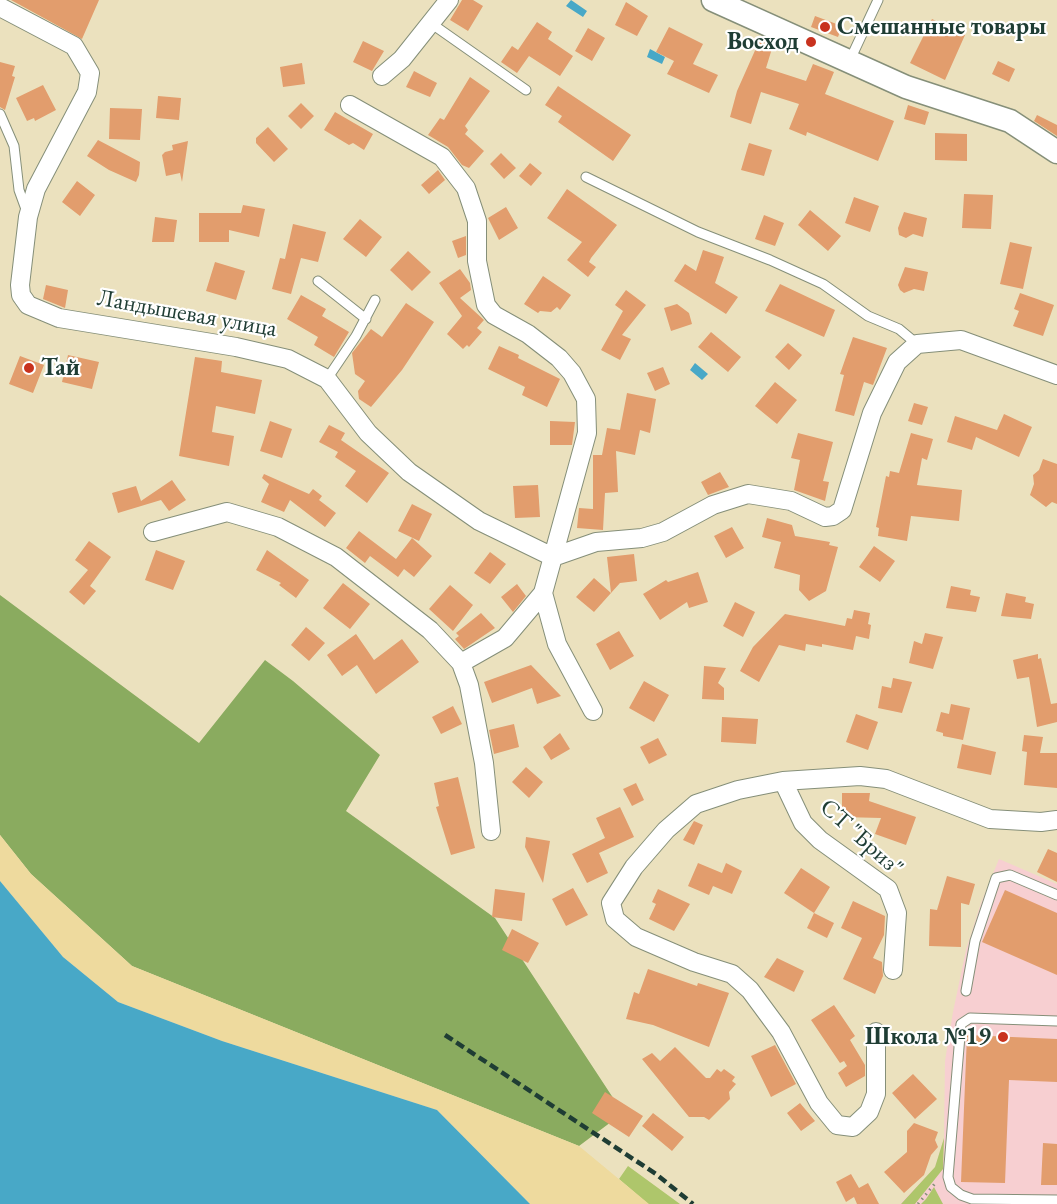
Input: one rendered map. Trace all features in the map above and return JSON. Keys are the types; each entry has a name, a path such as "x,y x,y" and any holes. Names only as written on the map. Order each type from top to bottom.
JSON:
{"street":[{"path":"382,76 402,59 449,0"},
{"path":"714,0 906,87 1010,121 1057,152"},
{"name":"Ландышевая улица","path":"0,7 74,46 90,73 87,92 36,189 28,217 20,285 21,295 28,305 58,318 236,347 288,359 327,379 368,433 410,472 479,521 553,558"},
{"path":"350,105 442,157 466,188 477,220 477,261 486,305 494,315 528,334 559,358 572,373 585,399 587,433 543,593 505,638 460,663"},
{"path":"553,558 596,542 642,538 663,532 713,505 748,494 790,501 825,517 833,516 842,510 872,413 897,362 917,344 961,339 1057,375"},
{"path":"153,532 227,512 278,527 336,557 386,593 430,630 460,663 469,685 484,763 491,831"},
{"path":"543,593 557,644 593,711"},
{"path":"876,1032 876,1094 869,1112 853,1127 837,1125 819,1103 781,1032 750,990 732,974 694,962 636,937 615,919 611,903 634,867 666,830 696,804 738,790 783,781 860,776 886,779 990,819 1041,822 1057,820"},
{"name":"СТ \"Бриз\"","path":"783,781 803,823 820,840 888,889 897,913 892,970"}],"lane":[{"path":"849,62 878,0"},
{"path":"432,24 526,90"},
{"path":"0,114 14,146 19,190 28,217"},
{"path":"585,177 698,232 770,260 823,284 868,316 899,329 917,344"},
{"path":"318,281 366,319"},
{"path":"327,379 366,319 375,300"},
{"path":"966,991 975,941 996,878 1010,875 1057,895"},
{"path":"1057,1021 970,1018 961,1024 949,1165 951,1187 961,1195 972,1199 1057,1200"}],"path":[{"path":"918,1204 949,1165"}],"shaded area":[{"name":"Школа №19","path":"999,859 1057,884 1057,1204 900,1204 935,1167 944,1138 945,1061 953,1012 966,950 981,903"}],"green space":[{"path":"0,595 199,743 265,660 293,681 380,755 346,811 495,918 623,1113 579,1146 132,966 31,874 0,835"},
{"path":"944,1138 943,1169 915,1204 901,1204 935,1167"},
{"path":"628,1166 680,1204 648,1204 619,1179"},
{"path":"934,1187 943,1204 921,1204 926,1199"}],"sand":[{"path":"0,835 31,874 132,966 579,1146 649,1204 530,1204 437,1110 222,1041 118,1002 63,957 0,881"}],"water":[{"path":"571,0 587,11 583,17 566,6"},
{"path":"650,49 665,57 662,64 647,57"},
{"path":"695,363 708,374 702,380 690,370"},
{"path":"0,881 63,957 118,1002 222,1041 437,1110 530,1204 0,1204"}],"building":[{"path":"11,0 99,0 82,39"},
{"path":"462,0 473,0 483,6 468,31 450,20"},
{"path":"626,2 648,16 637,36 615,25"},
{"path":"815,16 842,26 838,37 811,27"},
{"path":"932,19 965,35 945,80 910,63"},
{"path":"537,22 552,32 548,39 573,56 560,76 529,56 517,73 501,62 512,46 518,50"},
{"path":"669,27 703,44 693,64 718,75 709,93 667,74 674,61 656,52"},
{"path":"588,28 605,38 592,61 575,51"},
{"path":"761,37 774,42 766,68 806,81 813,64 834,72 825,94 894,121 878,161 807,132 806,136 789,129 799,104 761,92 751,124 730,117 737,91"},
{"path":"363,41 384,51 372,71 353,62"},
{"path":"998,61 1015,69 1009,82 992,74"},
{"path":"0,62 15,66 12,76 15,77 5,110 0,107"},
{"path":"302,63 305,84 283,87 280,67"},
{"path":"414,71 437,83 430,97 406,87"},
{"path":"470,77 490,91 465,126 468,130 465,134 484,151 469,168 462,165 448,147 428,135 440,118 444,120"},
{"path":"43,85 56,110 35,121 34,118 27,121 16,98"},
{"path":"558,86 631,135 613,161 558,122 562,116 545,105"},
{"path":"158,96 181,98 179,120 156,118"},
{"path":"301,103 314,116 301,129 288,116"},
{"path":"908,105 929,112 925,125 904,119"},
{"path":"110,108 142,109 140,140 109,139"},
{"path":"335,112 373,134 364,150 353,143 349,145 324,130"},
{"path":"1037,115 1057,125 1057,136 1034,121"},
{"path":"268,127 288,149 274,162 256,143 256,138"},
{"path":"935,133 967,134 967,161 935,160"},
{"path":"98,140 140,162 136,182 109,170 87,156"},
{"path":"188,141 182,182 180,173 166,176 162,155 173,150 172,145"},
{"path":"749,143 772,150 764,176 741,170"},
{"path":"501,153 516,168 504,179 490,164"},
{"path":"530,163 542,173 531,186 519,176"},
{"path":"438,170 445,180 429,194 421,185"},
{"path":"77,181 95,195 80,216 62,202"},
{"path":"567,189 617,225 591,258 589,262 596,267 588,277 567,260 582,242 547,218"},
{"path":"964,194 993,195 991,229 962,228"},
{"path":"854,197 879,206 870,232 845,223"},
{"path":"243,205 265,209 259,237 229,230 229,242 199,242 199,213 241,213"},
{"path":"506,207 518,228 499,240 488,218"},
{"path":"810,210 841,236 828,251 798,225"},
{"path":"904,212 927,218 923,237 913,234 906,238 899,235 898,228"},
{"path":"764,215 784,223 775,246 755,239"},
{"path":"155,217 177,220 174,242 152,242"},
{"path":"360,219 382,237 366,257 343,239"},
{"path":"293,224 326,232 318,262 301,258 291,294 272,289 280,258 285,259"},
{"path":"466,236 466,255 458,258 452,241"},
{"path":"1010,242 1032,247 1023,289 1000,284"},
{"path":"703,250 724,257 715,283 738,297 726,314 674,281 685,264 696,271"},
{"path":"408,251 431,272 412,291 390,270"},
{"path":"215,262 245,271 236,300 206,291"},
{"path":"905,267 928,272 924,291 914,289 904,293 900,290 898,285"},
{"path":"460,269 470,283 471,290 460,298 484,320 477,328 482,332 469,347 467,345 463,349 447,334 462,316 439,283"},
{"path":"543,276 571,295 560,310 557,307 551,312 540,311 538,313 524,304"},
{"path":"780,284 835,310 824,337 765,311"},
{"path":"46,285 68,290 65,308 43,299"},
{"path":"626,290 646,305 622,335 631,339 620,360 601,350 623,311 615,305"},
{"path":"1020,293 1054,305 1043,336 1013,326 1019,311 1014,309"},
{"path":"301,295 326,309 322,316 349,332 334,357 314,345 318,337 287,319"},
{"path":"406,303 434,322 402,370 371,407 359,399 358,391 365,381 355,374 352,353 371,329 382,337"},
{"path":"677,304 689,313 692,324 671,331 664,308"},
{"path":"711,332 741,357 728,372 698,347"},
{"path":"853,337 887,348 873,385 864,382 854,416 835,411 844,375 840,374"},
{"path":"788,343 802,355 789,370 775,357"},
{"path":"499,346 560,379 547,407 522,395 525,387 488,369"},
{"path":"68,355 99,362 92,389 62,382"},
{"path":"20,356 44,365 33,393 9,384"},
{"path":"195,357 222,361 221,372 262,380 255,414 216,406 212,432 234,436 229,466 179,456"},
{"path":"663,367 670,384 655,391 647,373"},
{"path":"775,382 797,400 777,424 755,406"},
{"path":"627,393 656,399 650,433 640,430 635,455 616,451 618,492 605,493 603,530 577,528 579,508 593,509 593,455 602,455 607,428 620,430"},
{"path":"914,403 928,407 922,425 908,421"},
{"path":"1004,414 1032,427 1019,457 976,437 972,450 947,442 955,416 997,430"},
{"path":"270,421 292,429 282,458 260,451"},
{"path":"550,421 575,422 572,445 550,445"},
{"path":"329,425 345,433 341,440 389,473 367,503 345,486 356,471 335,457 338,452 319,442"},
{"path":"798,433 833,442 823,481 829,482 825,501 794,490 800,460 791,458"},
{"path":"911,433 933,439 927,460 922,458 917,485 962,490 959,521 911,516 907,541 878,536 879,528 876,527 886,476 889,477 890,471 899,473"},
{"path":"1043,459 1057,464 1057,504 1052,502 1046,507 1030,495 1034,484 1033,475 1039,470"},
{"path":"720,472 729,487 708,495 701,482"},
{"path":"264,474 309,494 313,489 322,496 319,500 336,513 325,527 290,500 284,512 261,502 269,484 262,478"},
{"path":"172,480 186,500 169,511 161,500 118,513 112,493 136,486 141,501"},
{"path":"538,485 540,517 515,518 513,486"},
{"path":"412,504 432,514 419,541 398,531"},
{"path":"767,518 792,525 795,536 830,542 829,545 838,547 826,591 809,601 799,590 800,575 774,568 781,542 762,537"},
{"path":"732,527 744,548 726,558 714,536"},
{"path":"359,531 396,559 412,538 432,556 414,577 404,569 398,577 370,556 365,563 346,548"},
{"path":"89,541 111,557 90,586 96,591 84,605 69,592 88,570 75,560"},
{"path":"874,546 895,561 880,582 859,567"},
{"path":"156,550 185,561 173,590 145,580"},
{"path":"267,550 309,580 296,598 279,585 281,583 256,570"},
{"path":"490,552 506,564 490,584 474,573"},
{"path":"634,554 637,581 620,583 611,593 607,557"},
{"path":"698,572 708,602 689,608 687,602 660,620 643,594 666,580 668,582"},
{"path":"594,578 611,593 594,612 576,597"},
{"path":"343,583 370,604 350,629 323,608"},
{"path":"517,584 526,596 513,612 501,597"},
{"path":"450,585 473,605 453,631 429,609"},
{"path":"951,586 971,590 970,595 980,597 976,612 946,608"},
{"path":"1006,593 1026,597 1025,602 1034,604 1031,619 1001,616"},
{"path":"735,602 755,612 743,637 723,626"},
{"path":"854,610 870,613 868,624 871,625 869,639 856,636 853,650 822,644 822,647 806,644 805,651 779,645 759,682 740,671 753,647 785,614 845,626 847,618 852,619"},
{"path":"481,613 495,628 464,649 455,639 459,636 456,633"},
{"path":"306,627 325,643 309,661 291,645"},
{"path":"619,631 634,656 610,670 596,644"},
{"path":"925,633 943,637 933,669 909,663 914,641 922,644"},
{"path":"356,634 374,660 402,639 419,662 376,694 357,665 342,676 327,655"},
{"path":"1038,654 1038,659 1041,658 1051,704 1057,703 1057,722 1037,727 1029,677 1017,679 1013,660"},
{"path":"531,665 561,696 537,704 532,688 492,703 484,682"},
{"path":"704,666 726,668 718,683 724,688 724,700 702,699"},
{"path":"893,678 912,682 902,713 878,708 882,686 891,688"},
{"path":"644,681 669,695 654,722 629,708"},
{"path":"951,704 970,708 963,740 943,736 943,733 936,731 941,712 949,714"},
{"path":"453,706 462,724 441,734 432,717"},
{"path":"856,714 878,722 868,750 846,742"},
{"path":"722,717 758,719 756,744 721,742"},
{"path":"514,724 519,747 494,754 489,730"},
{"path":"560,733 570,749 551,760 543,747"},
{"path":"1024,735 1043,737 1040,753 1057,753 1057,788 1024,785 1027,752 1022,751"},
{"path":"658,738 667,755 649,764 640,747"},
{"path":"962,744 996,752 991,775 957,768"},
{"path":"526,767 543,782 529,798 512,782"},
{"path":"458,777 475,848 451,855 436,807 439,806 434,783"},
{"path":"636,783 644,800 632,806 623,789"},
{"path":"842,793 870,793 869,801 916,817 906,845 875,834 881,818 842,817"},
{"path":"620,807 634,837 599,853 608,873 587,883 572,854 605,838 596,818"},
{"path":"694,821 703,825 694,845 683,840"},
{"path":"526,837 550,841 543,883 525,847"},
{"path":"1048,849 1057,853 1057,882 1037,872"},
{"path":"698,863 722,873 726,863 742,871 732,894 713,886 709,895 688,886"},
{"path":"801,868 830,887 814,913 784,893"},
{"path":"947,876 975,884 969,905 961,903 961,947 929,946 930,909 937,910"},
{"path":"573,888 588,915 566,926 552,899"},
{"path":"495,889 525,893 522,921 492,917"},
{"path":"658,889 690,904 674,931 649,919 656,904 652,902"},
{"path":"1005,890 1057,913 1057,975 982,942"},
{"path":"853,901 885,916 884,935 873,958 882,962 883,976 875,994 843,979 862,938 841,928"},
{"path":"814,913 834,923 827,938 807,928"},
{"path":"512,929 539,943 528,963 502,950"},
{"path":"777,958 804,971 794,992 764,977"},
{"path":"648,969 697,986 698,983 729,993 709,1047 653,1025 626,1019 634,992 639,994"},
{"path":"834,1005 855,1036 850,1040 865,1065 865,1076 846,1087 838,1073 847,1066 844,1061 840,1063 811,1020"},
{"path":"967,1035 1057,1039 1057,1082 1009,1080 1005,1183 961,1182"},
{"path":"775,1045 796,1084 771,1097 751,1056"},
{"path":"675,1047 706,1078 710,1078 717,1069 721,1072 724,1069 735,1077 732,1081 736,1084 729,1092 730,1099 709,1120 704,1117 689,1117 642,1059 652,1053 660,1061"},
{"path":"913,1074 937,1099 915,1119 892,1093"},
{"path":"605,1092 643,1116 629,1137 592,1113"},
{"path":"800,1103 815,1121 801,1131 787,1113"},
{"path":"653,1113 684,1137 672,1151 642,1126"},
{"path":"914,1123 938,1132 935,1140 938,1147 931,1155 924,1175 904,1193 884,1172 907,1152 907,1131"},
{"path":"1043,1143 1057,1144 1057,1185 1041,1185"},
{"path":"851,1174 859,1188 868,1183 879,1204 857,1204 854,1197 846,1202 836,1182"}],"railway":[{"path":"445,1035 656,1174 693,1204"}],"place":[{"name":"Смешанные товары","path":"825,27"},
{"name":"Восход","path":"811,42"},
{"name":"Тай","path":"29,368"},
{"name":"Школа №19","path":"1003,1037"}]}
